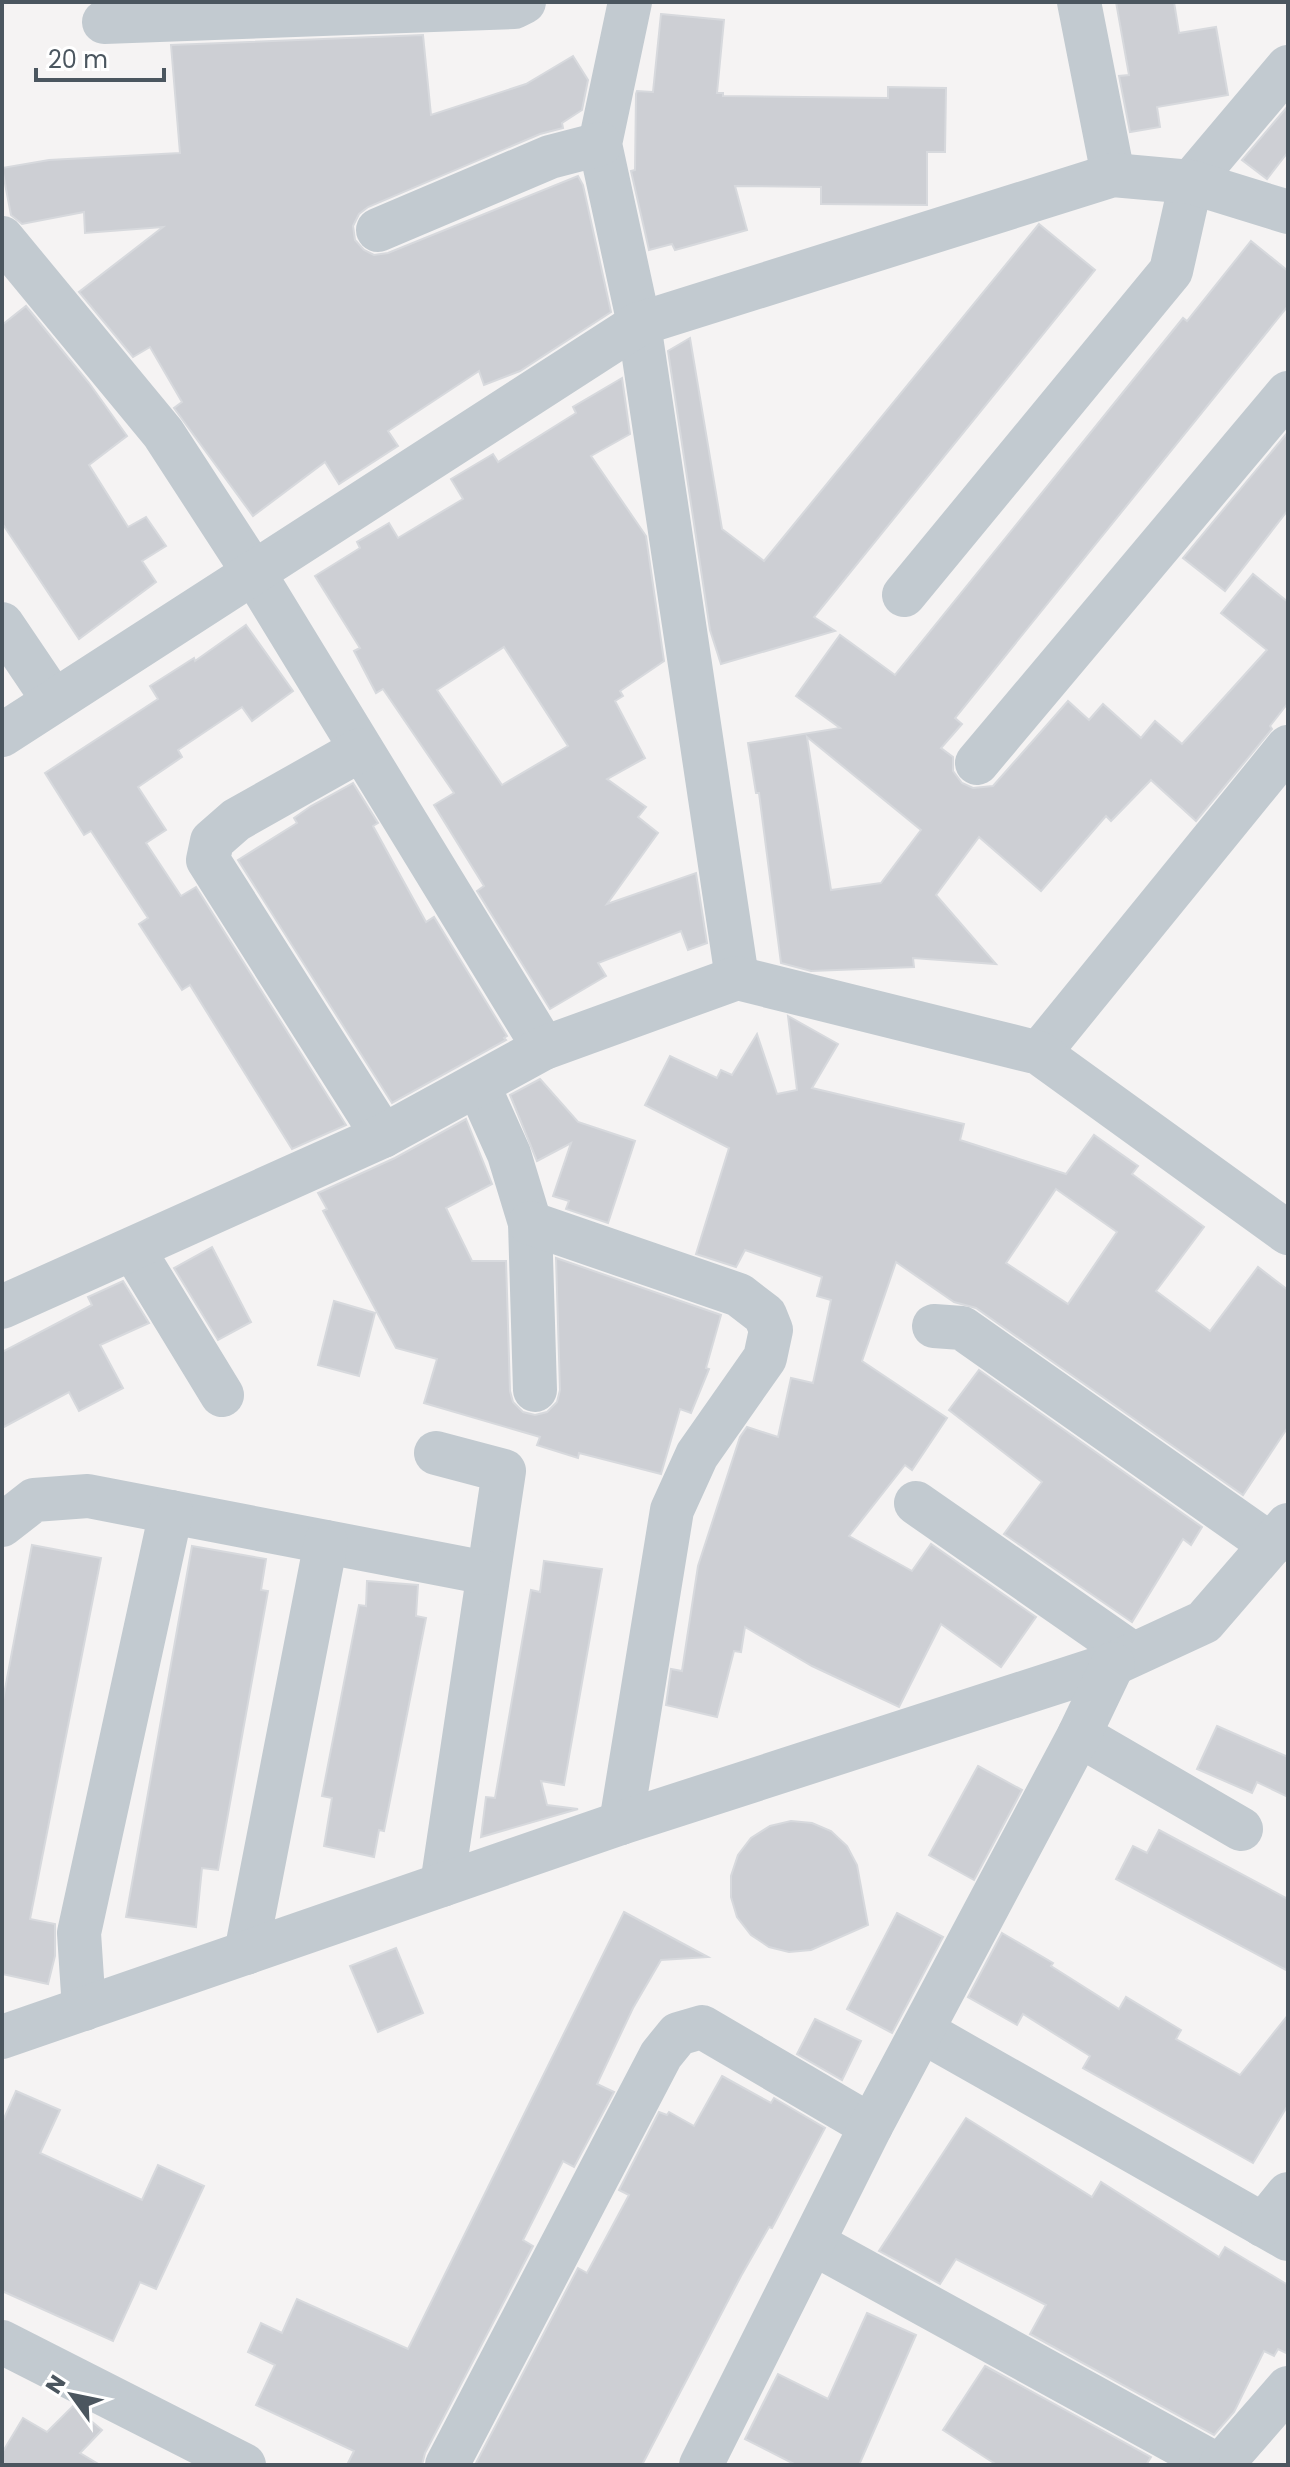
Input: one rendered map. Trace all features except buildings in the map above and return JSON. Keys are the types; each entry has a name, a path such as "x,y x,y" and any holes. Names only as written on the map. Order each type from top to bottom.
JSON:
{"street":[{"path":"104,22 514,7 524,2"},
{"path":"630,2 600,144 639,324 737,978"},
{"path":"1079,2 1113,175"},
{"path":"904,595 1171,271 1191,182 1288,67"},
{"path":"378,230 550,157 600,144"},
{"path":"2,735 252,570 639,324 1113,175 1191,182 1288,212"},
{"path":"2,238 16,284 163,433 252,570 544,1048"},
{"path":"977,763 1288,393"},
{"path":"2,624 54,701"},
{"path":"1039,1053 1288,747"},
{"path":"360,750 236,820 212,841 208,860 383,1136"},
{"path":"2,1307 383,1136 544,1048 737,978 1039,1053 1288,1233"},
{"path":"478,1085 509,1154 530,1223 535,1390"},
{"path":"530,1223 739,1295 765,1315 771,1330 765,1358 697,1455 672,1510 621,1823"},
{"path":"133,1249 222,1395"},
{"path":"2,2037 621,1823 1123,1659 1204,1622 1280,1535 962,1328 934,1326"},
{"path":"436,1453 504,1471 442,1885"},
{"path":"2,1525 34,1500 88,1496 487,1573"},
{"path":"916,1503 1123,1659"},
{"path":"84,2009 79,1933 171,1512"},
{"path":"246,1953 326,1542"},
{"path":"716,2460 813,2243 871,2126 1079,1735 1123,1659"},
{"path":"1079,1735 1241,1829"},
{"path":"447,2465 661,2055 678,2034 702,2027 871,2126"},
{"path":"922,2031 1280,2219"},
{"path":"813,2243 1219,2465 1288,2388"},
{"path":"2,2342 221,2460"}]}
